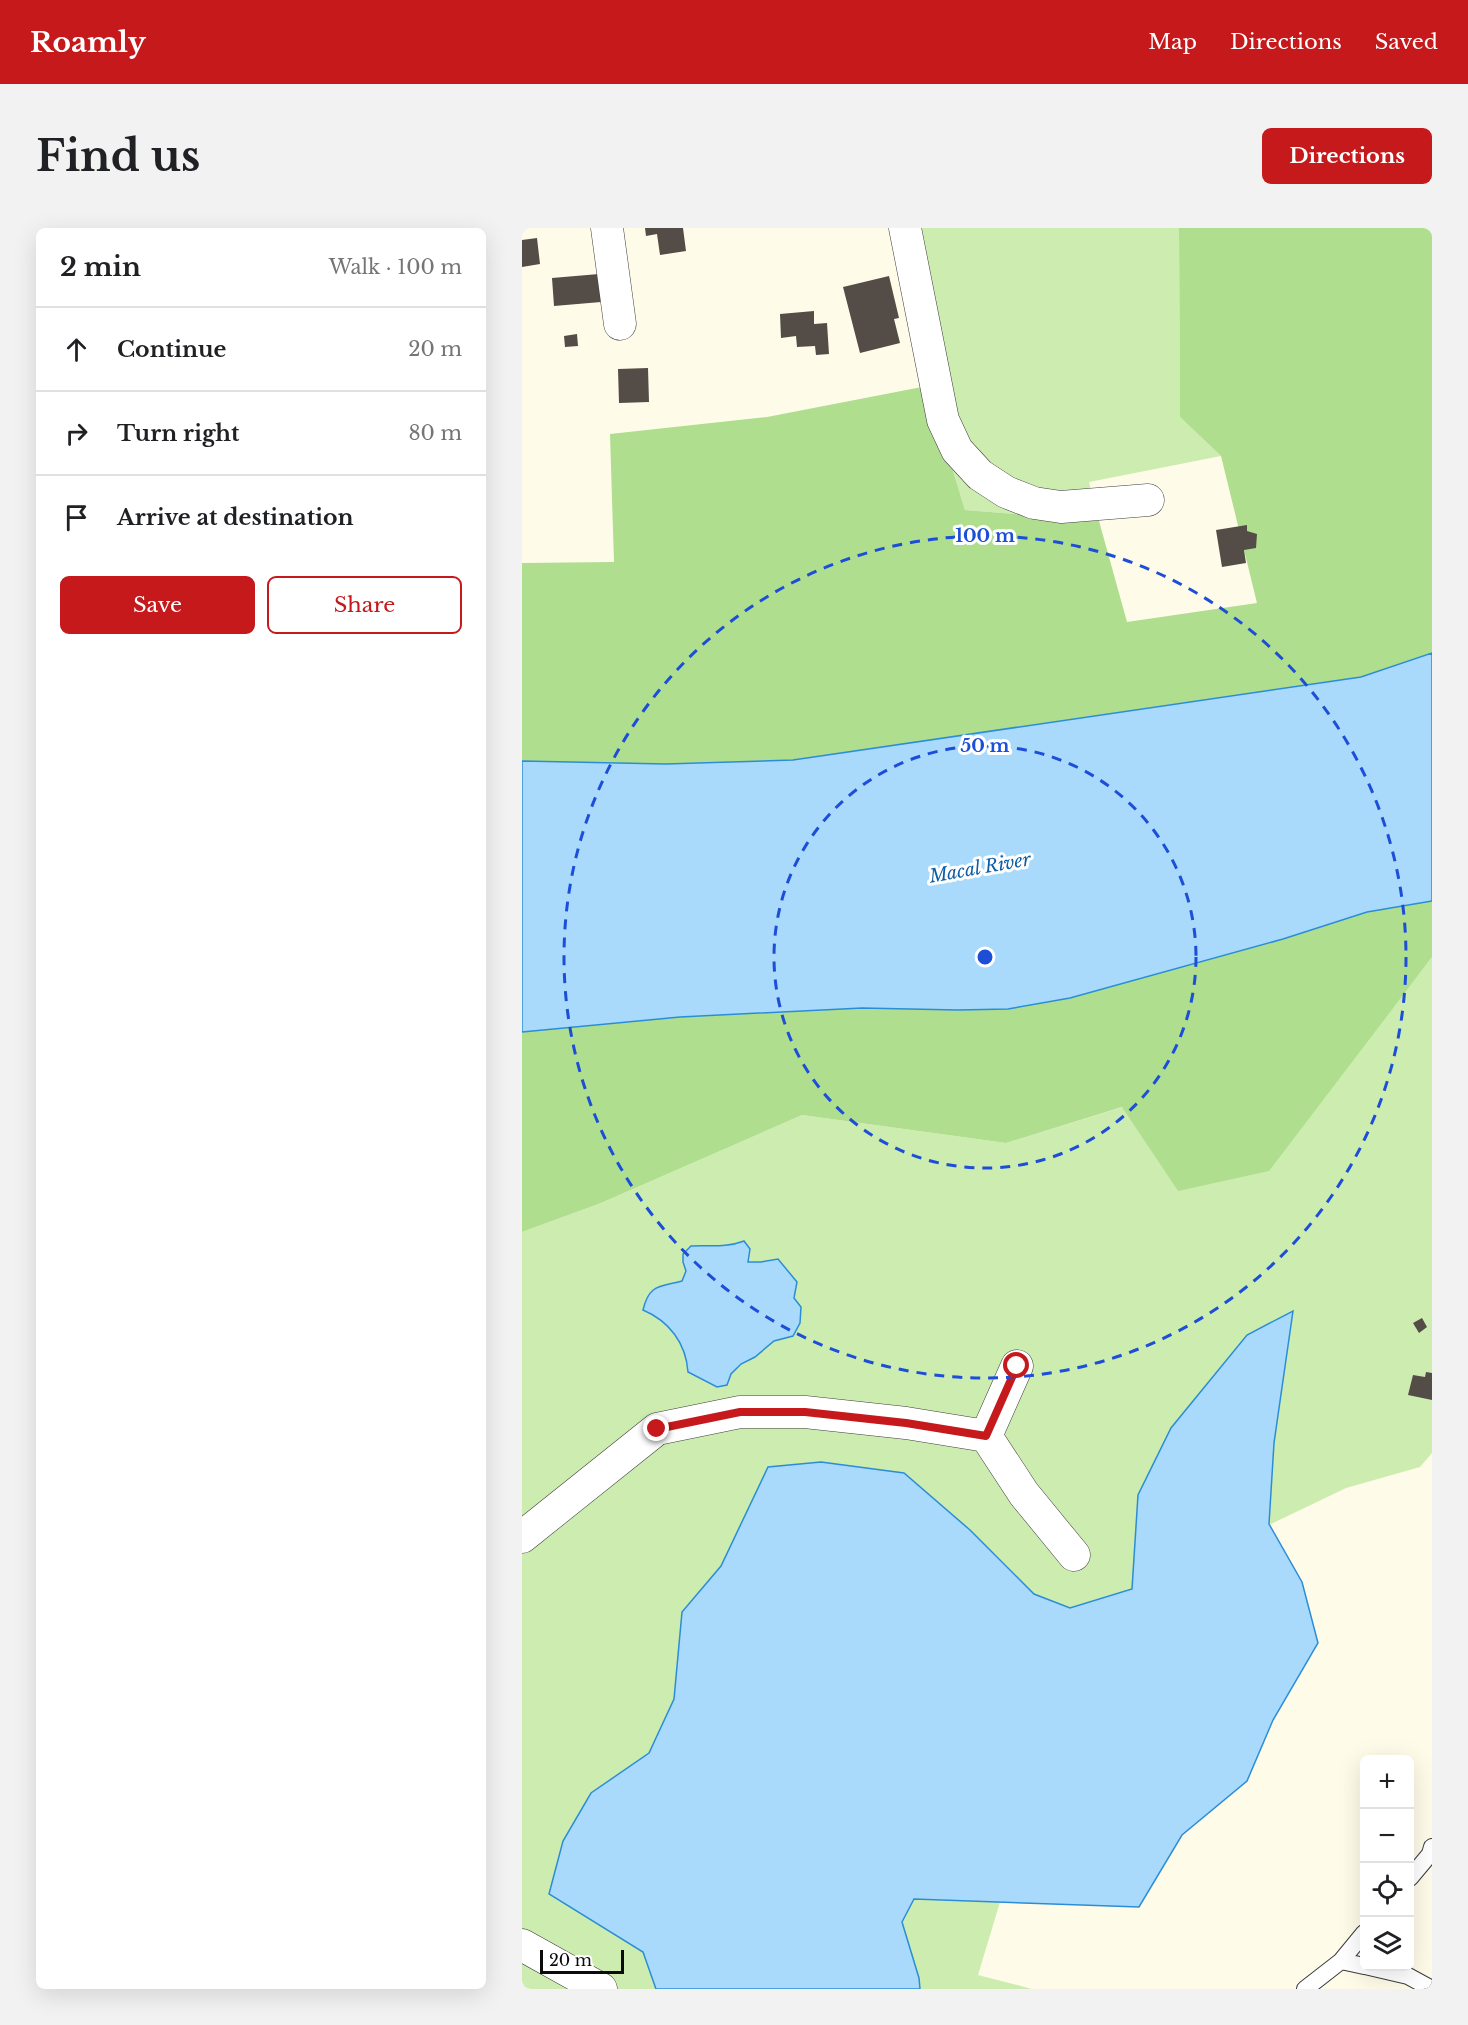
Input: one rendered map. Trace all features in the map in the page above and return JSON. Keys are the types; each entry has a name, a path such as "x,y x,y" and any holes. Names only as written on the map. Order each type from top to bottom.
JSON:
{"street":[{"path":"607,228 620,324"},
{"path":"905,228 906,244 943,420 957,450 980,475 1006,492 1035,503 1061,507 1148,501"},
{"path":"986,1436 1017,1366"},
{"path":"522,1537 657,1429 740,1412 805,1412 906,1423 986,1436 1024,1494 1074,1555"},
{"path":"522,1945 601,1989"}],"lane":[{"path":"1414,1873 1430,1854 1432,1847"},
{"path":"1305,1989 1341,1961 1360,1939"},
{"path":"1341,1961 1360,1965"},
{"path":"1386,1971 1408,1976 1432,1989"}],"green space":[{"path":"899,228 1179,228 1180,417 1221,456 1089,482 1099,521 965,510 927,386"},
{"path":"1179,228 1432,228 1432,653 1361,677 793,760 666,764 522,761 522,563 614,562 610,434 767,417 927,386 965,510 1099,521 1127,622 1257,603 1221,456 1180,417"},
{"path":"1432,901 1432,957 1269,1171 1178,1191 1122,1107 1006,1143 802,1115 601,1203 522,1232 522,1032 680,1017 862,1008 1008,1009 1070,998 1283,939 1367,912"},
{"path":"1432,957 1432,1453 1420,1467 1346,1488 1269,1525 1274,1443 1138,1495 1132,1589 1069,1608 1034,1594 970,1530 904,1473 768,1467 721,1566 682,1612 674,1699 649,1753 590,1793 549,1894 643,1952 656,1989 522,1989 522,1232 601,1203 802,1115 1006,1143 1123,1107 1178,1191 1357,1054"},
{"path":"914,1899 1000,1902 978,1975 1032,1989 920,1989 919,1978 902,1922"}],"water":[{"name":"Macal River","path":"1432,653 1432,901 1367,912 1283,939 1070,998 1008,1009 862,1008 680,1017 522,1032 522,761 666,764 793,760 1361,677"},
{"path":"744,1241 750,1249 748,1262 778,1259 797,1282 794,1298 801,1307 800,1323 793,1336 774,1341 755,1357 741,1364 731,1374 727,1385 717,1387 688,1372 684,1352 674,1334 661,1320 643,1310 649,1295 656,1288 682,1281 686,1271 683,1254 691,1246 724,1245"},
{"path":"1293,1311 1274,1443 1269,1524 1302,1582 1318,1643 1273,1720 1247,1781 1182,1835 1139,1907 914,1899 902,1922 919,1978 920,1989 656,1989 643,1952 549,1894 563,1841 591,1793 649,1753 674,1699 682,1612 721,1566 768,1467 821,1462 904,1473 970,1530 1034,1594 1070,1608 1132,1589 1138,1495 1171,1428 1247,1335"}],"building":[{"path":"645,228 683,228 686,251 660,255 657,234 646,236"},
{"path":"537,238 540,264 522,267 522,240"},
{"path":"599,274 601,302 554,306 552,278"},
{"path":"889,276 899,318 894,319 900,343 860,353 843,287"},
{"path":"814,311 814,324 827,323 829,354 816,355 815,346 797,347 796,336 781,338 780,314"},
{"path":"577,334 578,346 565,347 564,336"},
{"path":"648,368 649,402 619,403 618,369"},
{"path":"1247,525 1247,531 1257,534 1256,548 1244,550 1246,563 1222,567 1216,530"},
{"path":"1422,1318 1427,1327 1419,1333 1413,1323"},
{"path":"1426,1372 1432,1373 1432,1400 1408,1395 1413,1375 1425,1377"}],"route":[{"path":"657,1429 740,1412 805,1412 906,1423 986,1436 1017,1366"}]}
